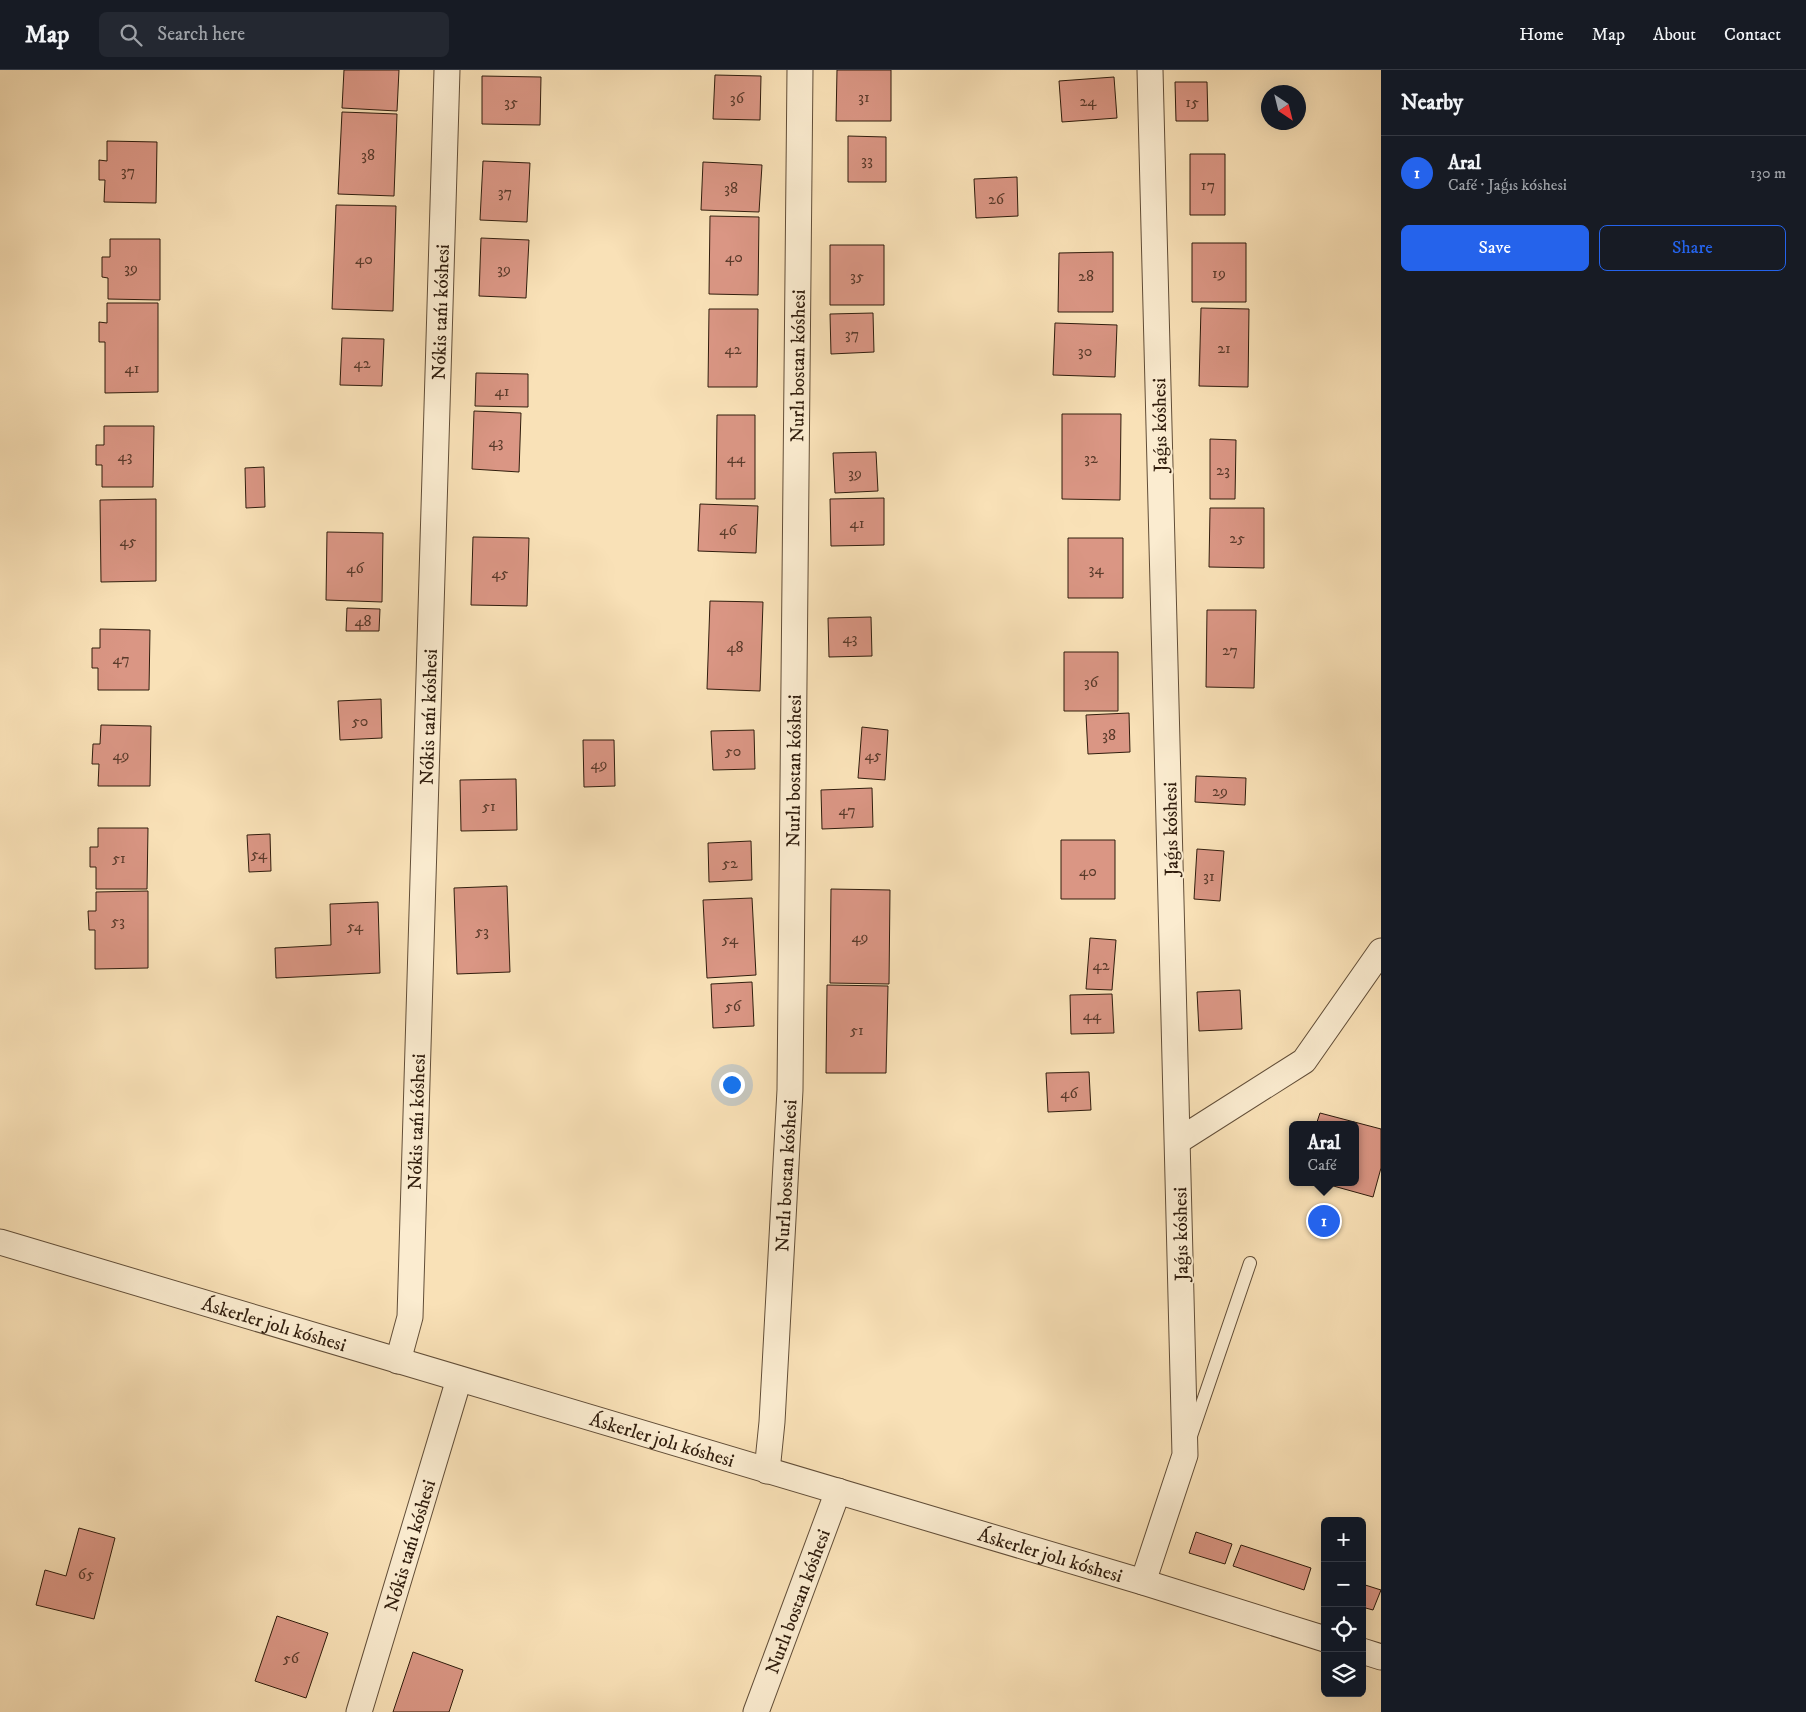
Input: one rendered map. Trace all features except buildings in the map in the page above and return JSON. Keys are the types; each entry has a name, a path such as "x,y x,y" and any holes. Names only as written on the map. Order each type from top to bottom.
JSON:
{"street":[{"name":"Nókis tańı kóshesi","path":"398,1361 410,1316 446,70"},
{"name":"Nurlı bostan kóshesi","path":"767,1470 790,1090 800,70"},
{"name":"Jaǵıs kóshesi","path":"1143,1582 1185,1455 1150,70"},
{"path":"1178,1140 1304,1061 1381,952"},
{"name":"Áskerler jolı kóshesi","path":"0,1242 1143,1582 1321,1639"},
{"name":"Nókis tańı kóshesi","path":"359,1712 459,1379"},
{"name":"Nurlı bostan kóshesi","path":"756,1712 838,1491"},
{"path":"1365,1652 1381,1657"}],"lane":[{"path":"1185,1455 1250,1263"}],"place":[{"name":"Aral","path":"1324,1221"}]}
